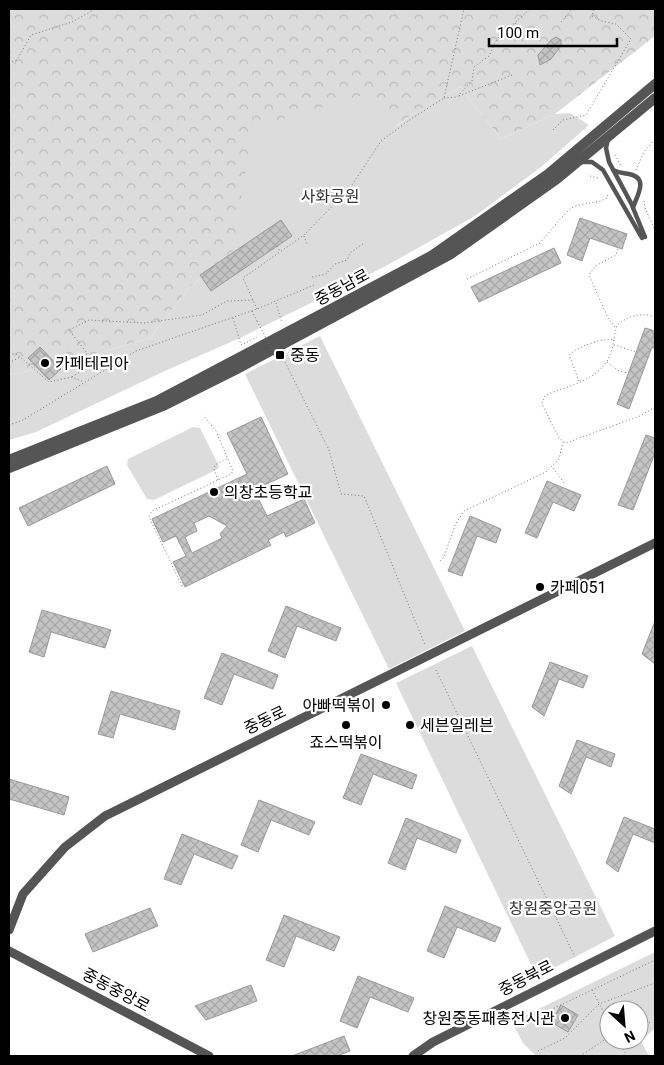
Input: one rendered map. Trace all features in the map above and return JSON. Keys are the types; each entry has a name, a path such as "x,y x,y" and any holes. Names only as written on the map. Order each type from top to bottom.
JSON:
{"street":[{"name":"중동남로","path":"9,460 157,401 431,256 548,174 655,84"},
{"name":"중동남로","path":"9,468 165,405 431,265 469,242 557,179 655,98"},
{"name":"중동로","path":"9,930 23,894 65,847 104,816 655,543"},
{"name":"중동북로","path":"413,1056 433,1042 655,931"},
{"name":"중동중앙로","path":"9,951 209,1056"}],"lane":[{"path":"575,164 592,162 600,167 643,238 633,208 613,170 607,153 609,136"},
{"path":"613,170 622,174 629,174 638,180 641,190 633,208"}],"path":[{"path":"9,63 16,60 31,35 72,22 95,9"},
{"path":"444,98 464,9"},
{"path":"457,97 472,81 474,66 489,56 497,39 530,9"},
{"path":"561,22 572,9"},
{"path":"553,130 563,120 586,115 630,39 616,24 601,21 592,16 594,9"},
{"path":"515,22 521,31"},
{"path":"257,309 243,278 304,235 350,188 381,141 444,98 457,97 512,75"},
{"path":"636,170 644,152 655,139"},
{"path":"590,176 597,177 602,181"},
{"path":"467,279 534,246 544,239 560,218 571,208 605,199 608,196 608,190"},
{"path":"304,235 307,244"},
{"path":"312,277 326,274 335,264 347,260 350,253 364,243"},
{"path":"277,246 281,251"},
{"path":"616,328 608,318 590,275 595,266 616,254 618,247"},
{"path":"9,425 23,420 136,351 252,311 314,285"},
{"path":"9,354 16,354 49,382 72,377 82,371 87,353 69,330 89,320 144,323 202,315 227,301 254,300"},
{"path":"276,302 282,324"},
{"path":"252,311 275,355"},
{"path":"563,442 543,407 543,400 548,394 595,375 607,361 613,345 616,325 637,314 655,317"},
{"path":"233,317 241,345"},
{"path":"580,381 569,355 601,341 614,340"},
{"path":"613,345 636,352"},
{"path":"282,356 329,450 342,494 364,496 425,646"},
{"path":"9,363 20,357"},
{"path":"607,361 619,371 628,374"},
{"path":"72,377 85,382"},
{"path":"563,442 572,441 600,429 640,416 655,407"},
{"path":"182,586 150,521 149,513 231,474 233,471 216,431 203,416"},
{"path":"440,562 444,557 455,525 464,511 546,472 561,456 563,442"},
{"path":"218,480 214,470 215,465 228,458"},
{"path":"552,467 564,483"},
{"path":"436,670 575,957"},
{"path":"519,1025 655,960"},
{"path":"610,1000 655,983"},
{"path":"538,1051 565,1038 599,1004 592,990"},
{"path":"580,1056 599,1044"}],"green space":[{"path":"9,9 655,9 655,36 555,114 501,139 460,87 396,126 190,287 150,338 61,364 9,375"},
{"name":"사화공원","path":"460,87 501,139 555,114 570,113 589,125 541,167 475,216 384,267 240,338 36,432 9,440 9,375 61,364 150,338 190,287 232,255 253,128 363,95 397,126 418,111"},
{"path":"320,336 465,631 389,669 245,374"},
{"path":"193,427 200,428 219,466 218,469 154,500 147,499 127,465 128,459"},
{"name":"창원중앙공원","path":"472,646 615,936 537,977 396,683"},
{"path":"655,952 655,1028 649,1034 649,1000 599,1000 599,1050 646,1050 649,1056 536,1056 523,1043 512,1022"}],"building":[{"path":"556,37 561,40 561,46 551,59 540,65 538,55"},
{"path":"580,218 627,234 622,249 590,238 582,261 567,255"},
{"path":"281,220 292,236 211,291 200,275"},
{"path":"554,248 561,263 479,302 471,287"},
{"path":"645,328 655,331 655,349 652,347 629,409 617,404"},
{"name":"카페테리아","path":"40,347 61,369 49,380 28,358"},
{"path":"261,417 288,474 254,490 267,516 304,499 315,523 286,537 284,532 268,540 271,545 185,587 173,562 186,556 176,536 163,542 152,519 247,474 227,433","holes":["209,516 227,526 220,534 222,538 192,553 185,537 197,531 194,523"]},
{"path":"646,435 655,438 655,453 633,510 618,505"},
{"path":"107,466 115,484 28,526 19,508"},
{"path":"547,481 581,495 574,511 553,502 537,538 525,533"},
{"path":"470,516 501,529 496,543 477,536 462,576 448,571"},
{"path":"286,606 341,628 336,641 297,626 285,658 268,651"},
{"path":"42,610 111,630 105,648 51,632 44,657 29,652"},
{"path":"655,621 655,664 642,654"},
{"path":"222,653 278,675 273,689 234,674 222,705 204,698"},
{"path":"550,662 588,676 583,688 559,679 544,716 532,707"},
{"path":"111,691 180,711 175,730 120,714 113,738 98,734"},
{"path":"577,740 615,754 611,767 586,757 571,794 559,786"},
{"path":"361,754 417,775 412,789 373,774 361,805 343,798"},
{"path":"9,779 69,797 64,815 9,799"},
{"path":"259,800 315,822 309,835 271,820 258,852 241,845"},
{"path":"624,817 655,829 655,843 633,834 618,872 606,863"},
{"path":"406,818 461,840 456,853 417,838 405,870 388,863"},
{"path":"182,834 238,856 232,869 194,854 181,885 164,879"},
{"path":"445,906 501,928 495,942 457,927 444,958 427,951"},
{"path":"150,908 158,926 93,952 85,934"},
{"path":"284,915 340,937 334,951 296,936 284,967 266,960"},
{"path":"358,976 414,998 408,1012 370,997 357,1028 340,1021"},
{"path":"251,985 257,1001 206,1020 195,1006"},
{"name":"창원중동패총전시관","path":"561,1005 578,1015 568,1032 551,1022"},
{"path":"344,1036 350,1051 337,1056 292,1056"}],"place":[{"name":"중동","path":"280,355"},
{"name":"카페테리아","path":"45,363"},
{"name":"의창초등학교","path":"214,492"},
{"name":"카페051","path":"540,587"},
{"name":"아빠떡볶이","path":"386,705"},
{"name":"죠스떡볶이","path":"346,725"},
{"name":"세븐일레븐","path":"410,725"},
{"name":"창원중동패총전시관","path":"565,1018"}]}
